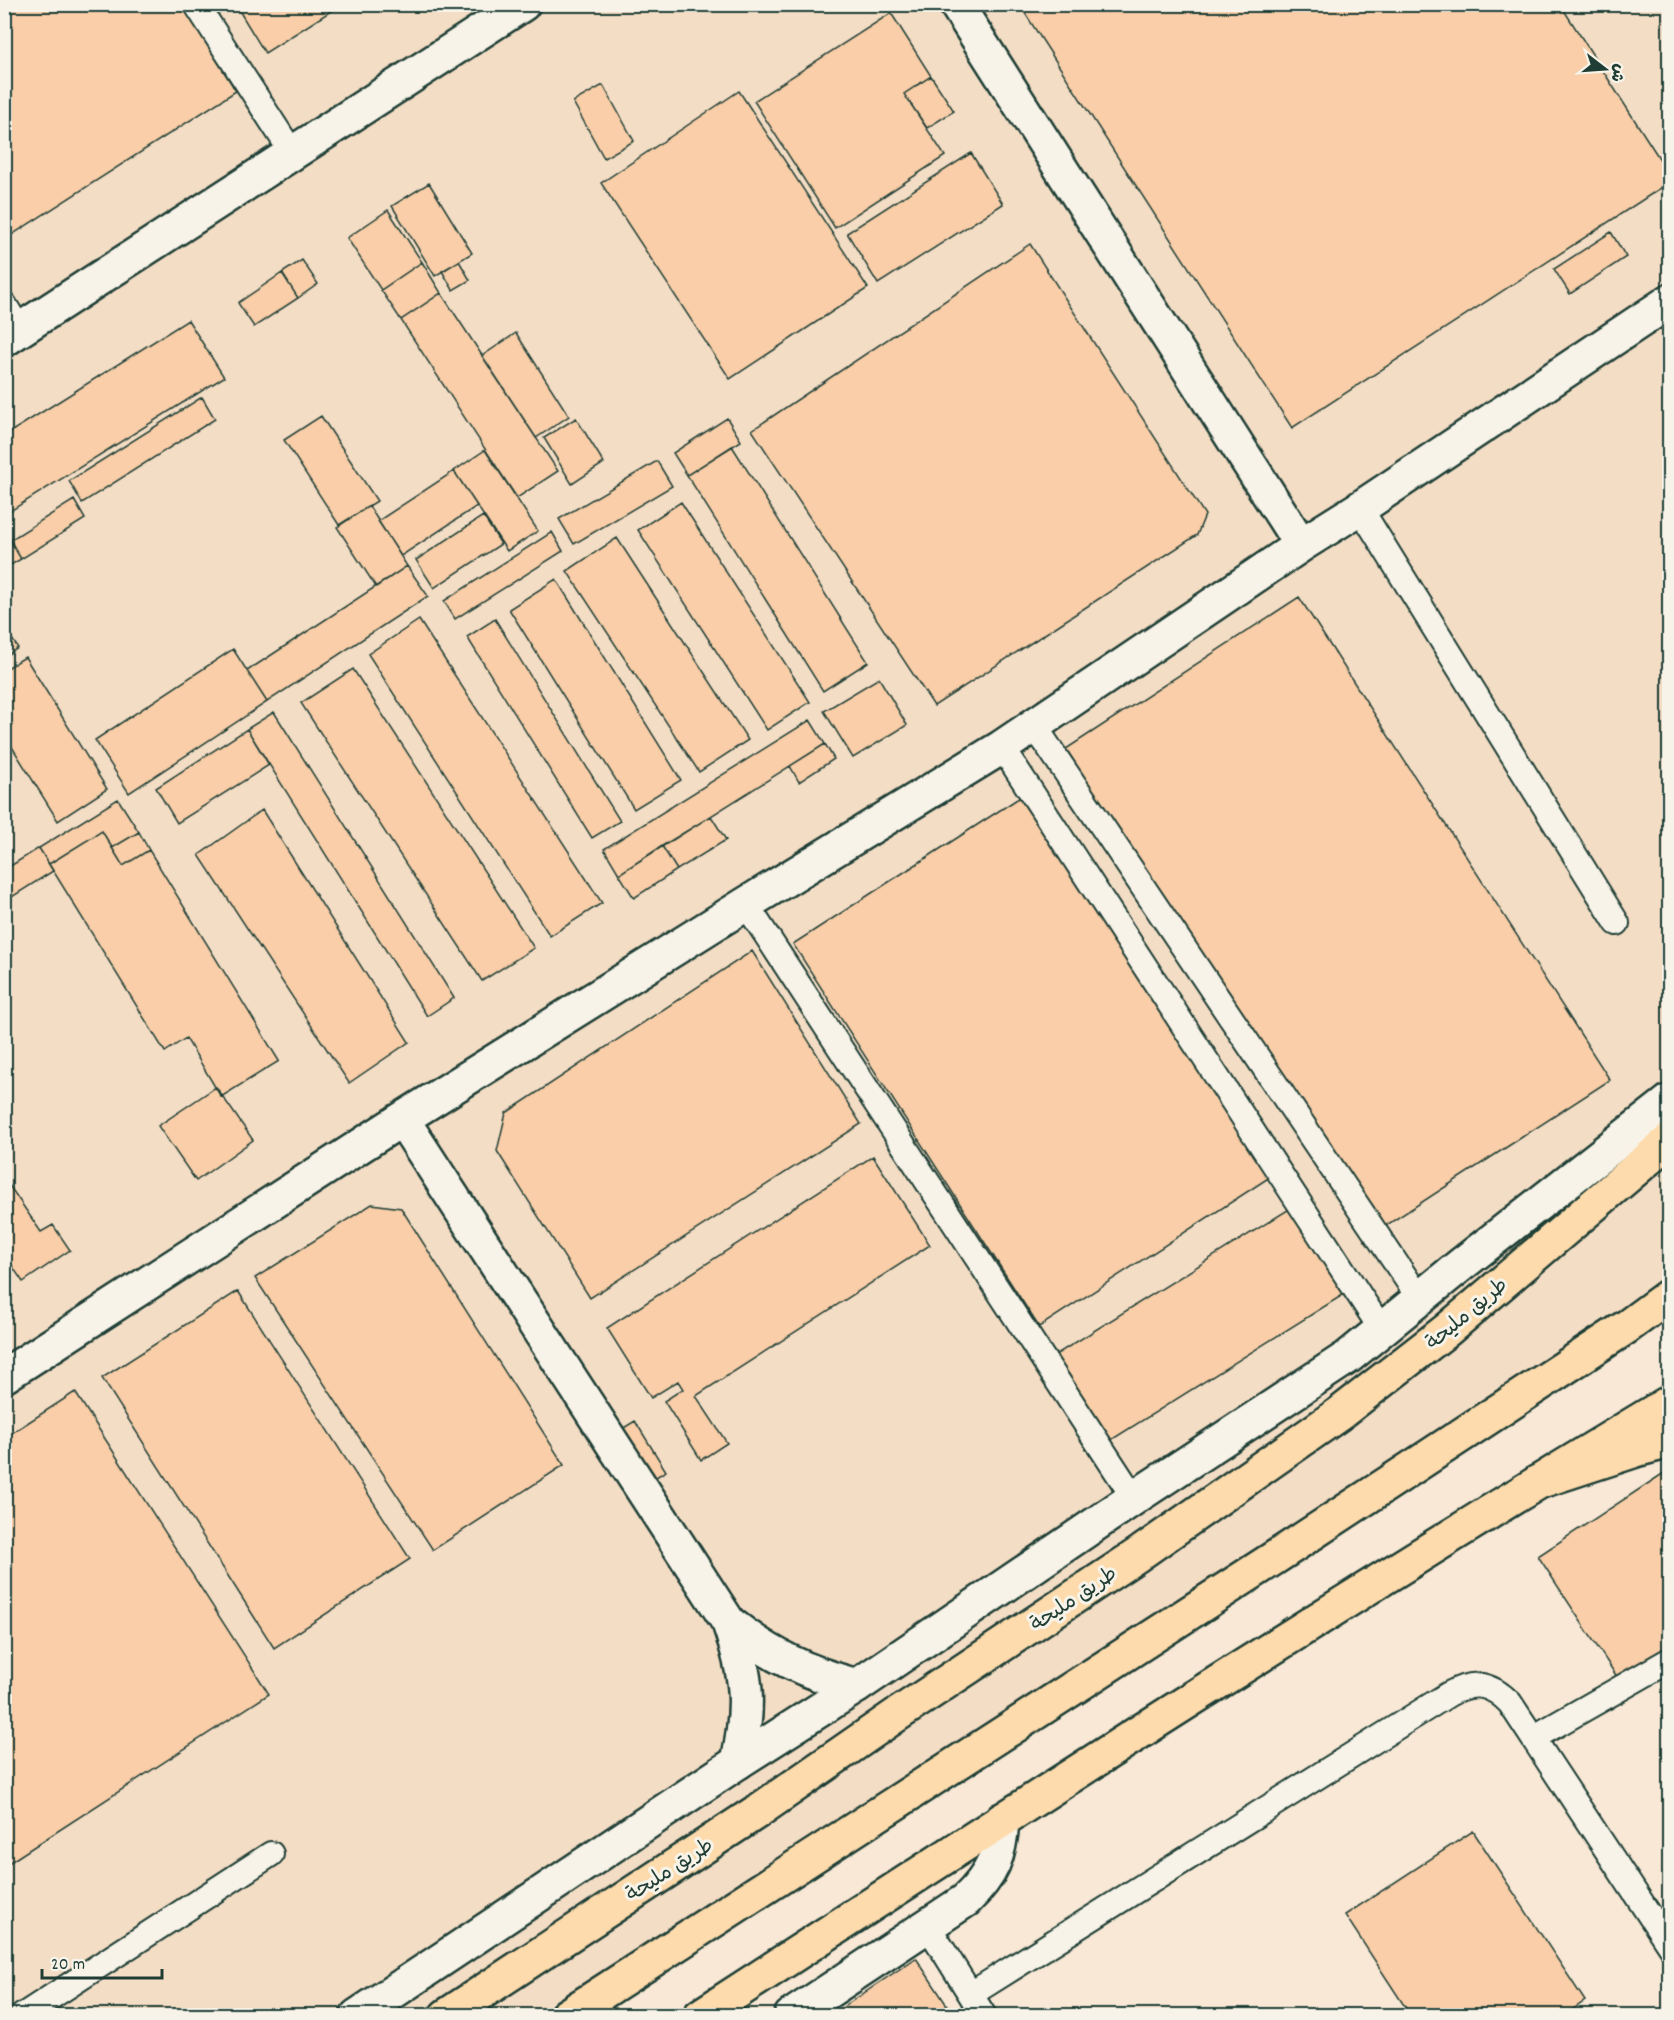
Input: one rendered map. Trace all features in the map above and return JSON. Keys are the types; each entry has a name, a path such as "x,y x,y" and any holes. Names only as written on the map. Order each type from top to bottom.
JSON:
{"main road":[{"name":"طريق مليحة","path":"446,2016 758,1811 895,1716 1136,1556 1339,1414 1447,1330 1670,1140"},
{"path":"566,2016 1295,1545 1628,1326 1670,1295"},
{"path":"700,2016 1002,1820 1538,1482 1670,1402"},
{"path":"1538,1482 1670,1441"}],"street":[{"path":"956,4 1301,545"},
{"path":"10,325 293,154 507,9"},
{"path":"4,1376 402,1119 746,903 1002,747 1301,545 1670,301"},
{"path":"357,2016 738,1762 857,1686 1134,1498 1348,1357 1462,1264 1670,1101"},
{"path":"402,1119 729,1623 741,1656 746,1692 745,1727 738,1762"},
{"path":"729,1623 757,1645 789,1662 822,1676 857,1686"},
{"path":"791,2016 966,1900 982,1884 994,1864 1000,1843 1002,1820"}],"lane":[{"path":"196,4 293,154"},
{"path":"1360,508 1617,923"},
{"path":"1034,724 1420,1299"},
{"path":"1002,747 1382,1330"},
{"path":"746,903 1134,1498"},
{"path":"1533,1738 1670,1660"},
{"path":"971,1994 1461,1687 1475,1684 1500,1693 1510,1703 1670,1946"},
{"path":"22,2016 271,1854"},
{"path":"928,1926 984,2016"}],"shaded area":[{"path":"5,5 1669,5 1669,1308 601,2015 5,2016"}],"building":[{"path":"4,4 182,4 236,91 4,240"},
{"path":"235,4 342,4 265,53"},
{"path":"1019,4 1560,4 1670,175 1670,182 1292,428"},
{"path":"891,13 931,76 904,94 945,156 835,228 754,101"},
{"path":"931,76 954,111 927,128 904,94"},
{"path":"603,85 634,141 604,158 573,102"},
{"path":"739,91 868,288 730,379 601,183"},
{"path":"971,153 1003,204 878,284 847,233"},
{"path":"429,183 472,253 435,276 392,206"},
{"path":"388,210 422,262 381,290 347,238"},
{"path":"1611,232 1626,257 1570,294 1554,269"},
{"path":"1030,244 1205,515 1197,535 934,706 752,430"},
{"path":"302,260 318,284 298,298 282,273"},
{"path":"459,261 470,280 453,290 442,271"},
{"path":"422,262 441,293 401,320 381,290"},
{"path":"282,273 298,298 254,327 238,303"},
{"path":"441,293 558,471 517,498 401,320"},
{"path":"188,320 224,377 4,515 4,436"},
{"path":"516,333 569,416 536,438 482,356"},
{"path":"202,397 215,419 82,503 69,481"},
{"path":"321,416 377,501 339,525 284,440"},
{"path":"576,418 604,463 572,484 544,438"},
{"path":"727,418 741,441 687,475 673,453"},
{"path":"732,446 868,662 823,691 687,475"},
{"path":"485,450 538,531 507,551 454,471"},
{"path":"657,461 672,486 574,544 559,519"},
{"path":"454,471 477,506 401,556 378,521"},
{"path":"74,500 85,519 21,559 10,540"},
{"path":"681,502 810,702 767,730 638,530"},
{"path":"369,506 407,566 376,587 337,527"},
{"path":"483,516 501,544 434,588 416,560"},
{"path":"552,532 563,551 455,619 444,601"},
{"path":"617,538 748,740 699,772 567,571"},
{"path":"10,540 21,559 4,569 4,543"},
{"path":"407,566 428,596 267,702 247,671"},
{"path":"556,579 681,780 634,809 509,609"},
{"path":"1299,597 1610,1080 1376,1232 1066,749"},
{"path":"495,619 620,821 592,838 467,637"},
{"path":"419,620 602,903 550,936 368,654"},
{"path":"4,627 18,648 4,657"},
{"path":"233,649 267,702 129,793 95,740"},
{"path":"25,657 107,789 58,821 4,734 4,670"},
{"path":"353,669 534,948 482,981 301,703"},
{"path":"879,678 907,725 853,758 824,711"},
{"path":"274,712 454,998 427,1016 247,729"},
{"path":"810,720 825,744 619,874 604,849"},
{"path":"247,729 269,765 177,823 156,788"},
{"path":"825,744 834,759 799,782 790,766"},
{"path":"1025,794 1270,1177 1039,1327 793,944"},
{"path":"118,799 139,832 112,848 102,831 49,864 39,848"},
{"path":"262,810 409,1042 349,1083 199,855"},
{"path":"711,816 726,840 677,870 662,846"},
{"path":"102,831 123,866 149,850 279,1061 221,1097 186,1038 165,1052 49,864"},
{"path":"139,832 149,850 123,866 112,848"},
{"path":"662,846 677,870 634,898 619,874"},
{"path":"39,848 53,871 4,902 4,870"},
{"path":"752,951 861,1124 590,1298 497,1151 506,1113"},
{"path":"216,1087 253,1140 196,1181 158,1126"},
{"path":"873,1156 930,1245 696,1396 727,1443 701,1460 664,1401 683,1389 678,1381 651,1398 607,1328"},
{"path":"4,1178 41,1232 53,1225 70,1250 23,1282 4,1254"},
{"path":"372,1204 401,1208 564,1465 433,1550 255,1278"},
{"path":"1291,1208 1346,1293 1108,1442 1052,1357"},
{"path":"238,1291 410,1559 274,1648 102,1378"},
{"path":"75,1392 269,1694 4,1866 4,1438"},
{"path":"635,1421 666,1471 653,1479 622,1429"},
{"path":"1670,1469 1670,1647 1619,1680 1538,1556"},
{"path":"1670,1710 1670,1729 1661,1716"},
{"path":"1473,1831 1585,2001 1563,2016 1411,2016 1345,1915"},
{"path":"916,1958 954,2016 830,2016"}]}
